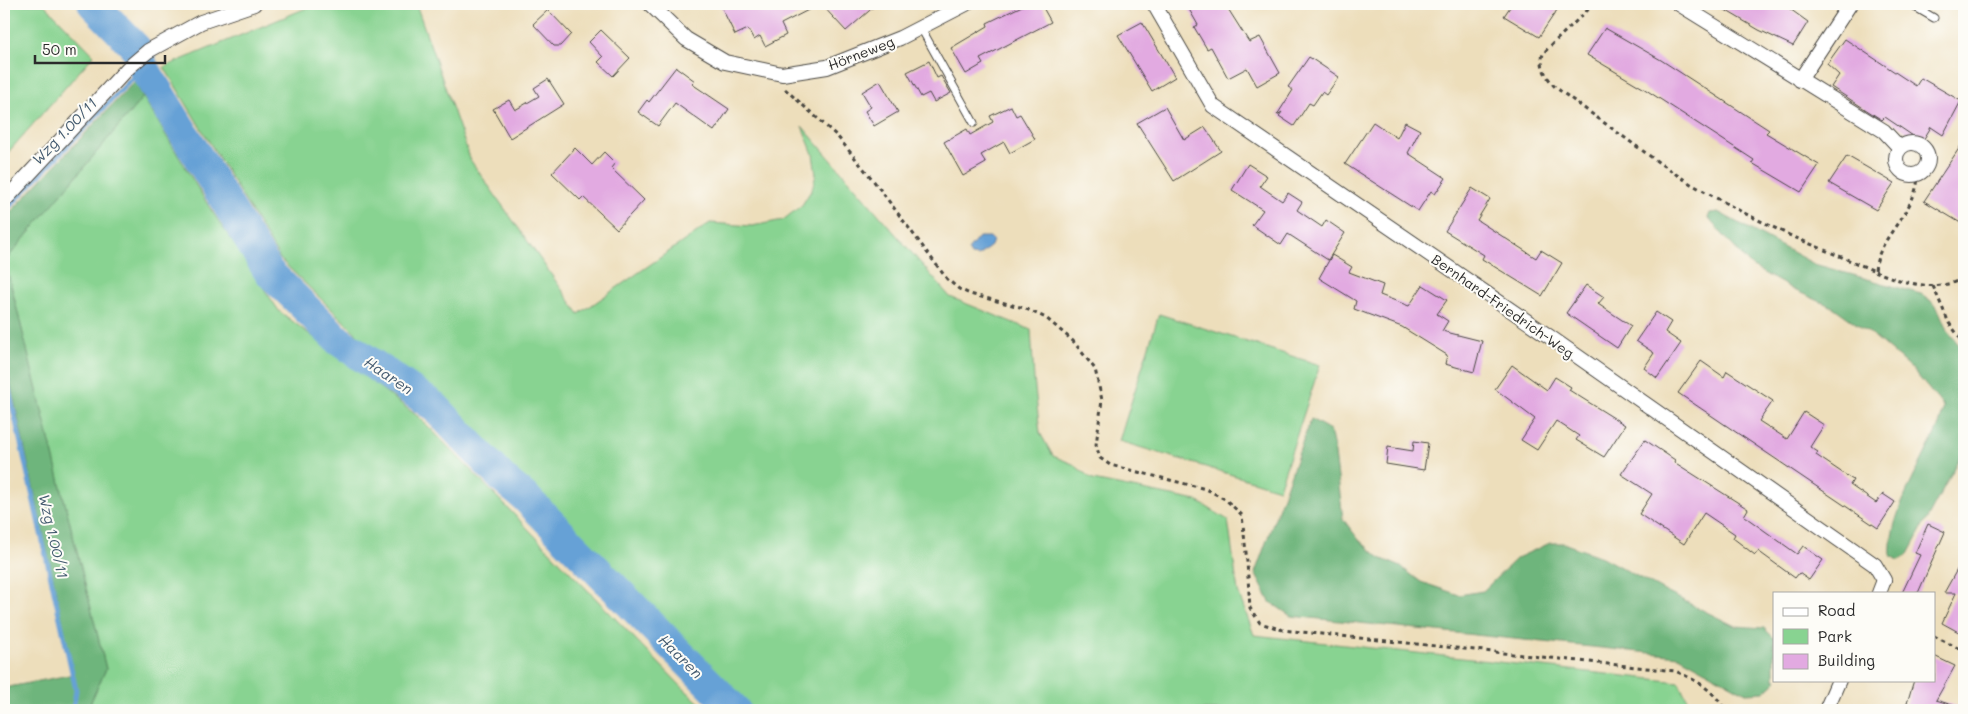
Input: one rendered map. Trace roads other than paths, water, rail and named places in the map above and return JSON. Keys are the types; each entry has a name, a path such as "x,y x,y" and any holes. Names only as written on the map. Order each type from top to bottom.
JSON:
{"street":[{"path":"4,202 128,68 148,51 201,22 254,4"},
{"name":"Hörneweg","path":"650,4 686,39 725,62 782,74 827,67 900,38 966,4"},
{"name":"Bernhard-Friedrich-Weg","path":"1154,4 1214,106 1550,337 1866,559 1874,565 1882,586"},
{"path":"1679,4 1884,131 1900,148"},
{"path":"1800,80 1850,4"},
{"path":"1916,143 1925,149 1928,163 1922,171 1918,174 1908,174 1899,168 1896,158 1900,148 1905,144 1916,143"},
{"path":"1826,710 1839,682"}],"lane":[{"path":"1910,4 1934,18"},
{"path":"921,28 974,123"}],"water":[{"path":"979,237 990,237 993,240 991,246 978,256 971,255 968,250"}],"waterway":[{"name":"Haaren","path":"93,4 136,48 143,67 269,272 338,340 435,407 504,480 526,498 735,710"},
{"name":"Wzg 1.00/11","path":"4,212 143,67"},
{"name":"Wzg 1.00/11","path":"4,368 76,690 73,710"}]}
